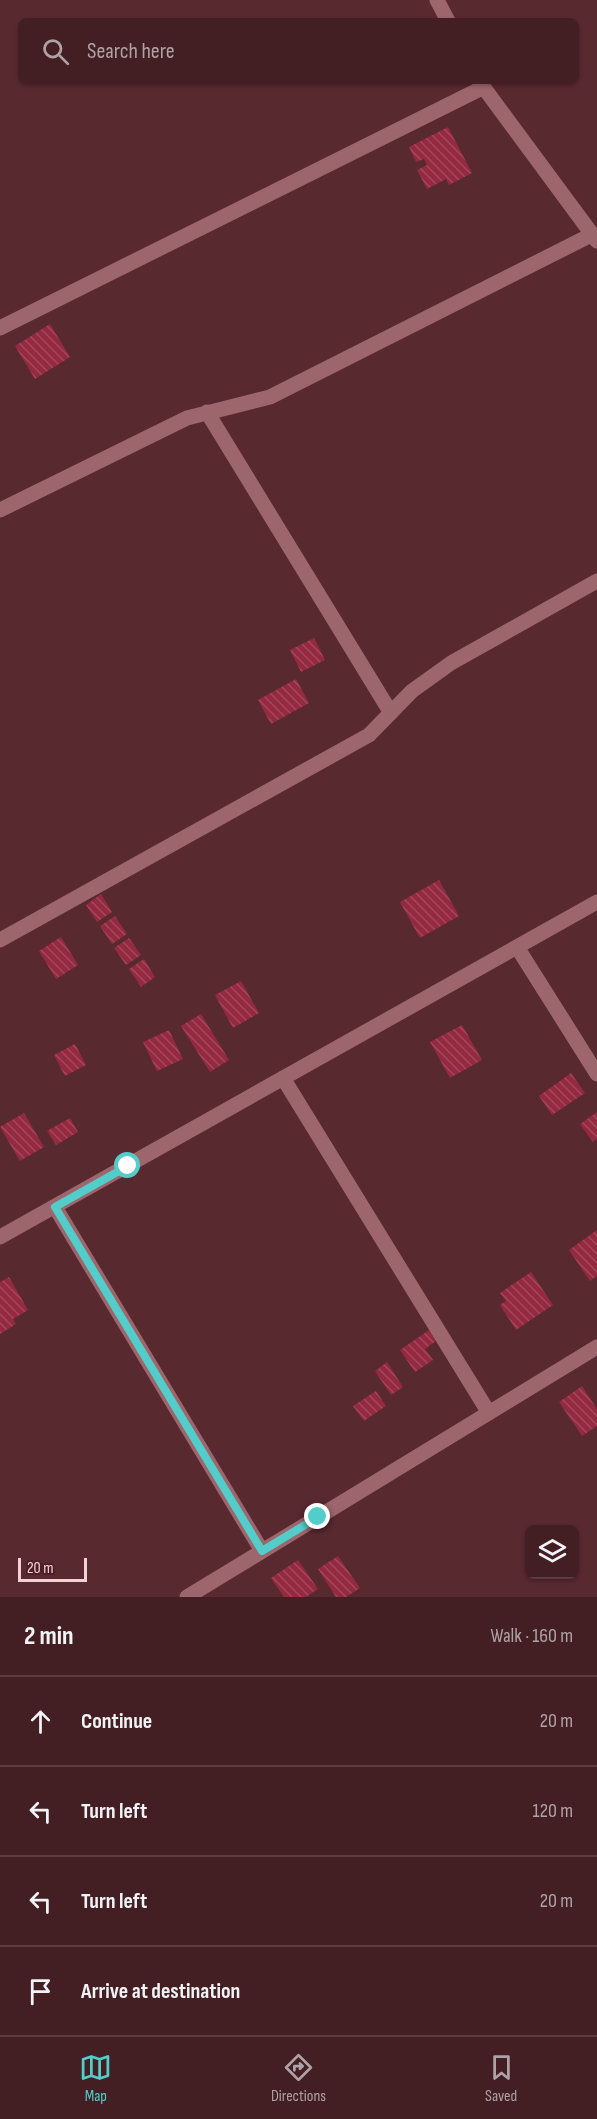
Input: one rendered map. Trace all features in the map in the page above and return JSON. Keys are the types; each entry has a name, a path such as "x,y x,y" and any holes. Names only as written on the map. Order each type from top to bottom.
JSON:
{"street":[{"path":"437,0 446,18"},
{"path":"0,328 481,84 595,237 270,397 187,418 0,510"},
{"path":"207,412 392,713"},
{"path":"0,940 369,735 412,691 451,663 597,581"},
{"path":"0,1238 597,902"},
{"path":"518,947 597,1074"},
{"path":"283,1078 489,1413"},
{"path":"55,1207 262,1551"},
{"path":"187,1597 597,1347"}],"building":[{"path":"448,127 472,173 449,185 446,179 427,189 417,170 427,165 424,159 416,162 409,147"},
{"path":"50,324 70,357 35,379 15,346"},
{"path":"314,638 325,660 301,672 290,650"},
{"path":"296,679 309,703 271,724 258,700"},
{"path":"439,880 459,916 420,938 400,902"},
{"path":"101,894 112,912 97,922 86,905"},
{"path":"115,916 127,934 112,944 100,926"},
{"path":"61,937 78,965 56,979 39,951"},
{"path":"129,938 141,955 126,965 114,948"},
{"path":"144,959 155,977 141,987 129,969"},
{"path":"241,981 259,1013 233,1028 215,995"},
{"path":"201,1014 229,1060 210,1072 181,1026"},
{"path":"462,1025 482,1060 450,1078 430,1042"},
{"path":"169,1030 183,1059 157,1071 143,1042"},
{"path":"75,1044 86,1065 65,1076 54,1055"},
{"path":"571,1073 585,1093 552,1115 539,1096"},
{"path":"597,1112 597,1139 593,1142 580,1124"},
{"path":"24,1113 44,1147 20,1161 0,1127"},
{"path":"70,1118 78,1132 56,1145 47,1131"},
{"path":"597,1230 597,1276 590,1281 569,1250"},
{"path":"531,1272 553,1305 516,1330 500,1305 506,1301 500,1293"},
{"path":"9,1277 28,1310 13,1319 16,1324 0,1334 0,1282"},
{"path":"429,1330 436,1341 425,1349 433,1360 415,1372 400,1350"},
{"path":"387,1362 403,1387 391,1395 375,1371"},
{"path":"582,1386 597,1409 597,1426 582,1436 559,1402"},
{"path":"376,1391 386,1406 364,1421 353,1406"},
{"path":"338,1556 360,1588 346,1597 336,1597 318,1569"},
{"path":"298,1560 318,1589 306,1597 284,1597 271,1578"}],"route":[{"path":"128,1166 55,1207 262,1551 318,1517"}]}
